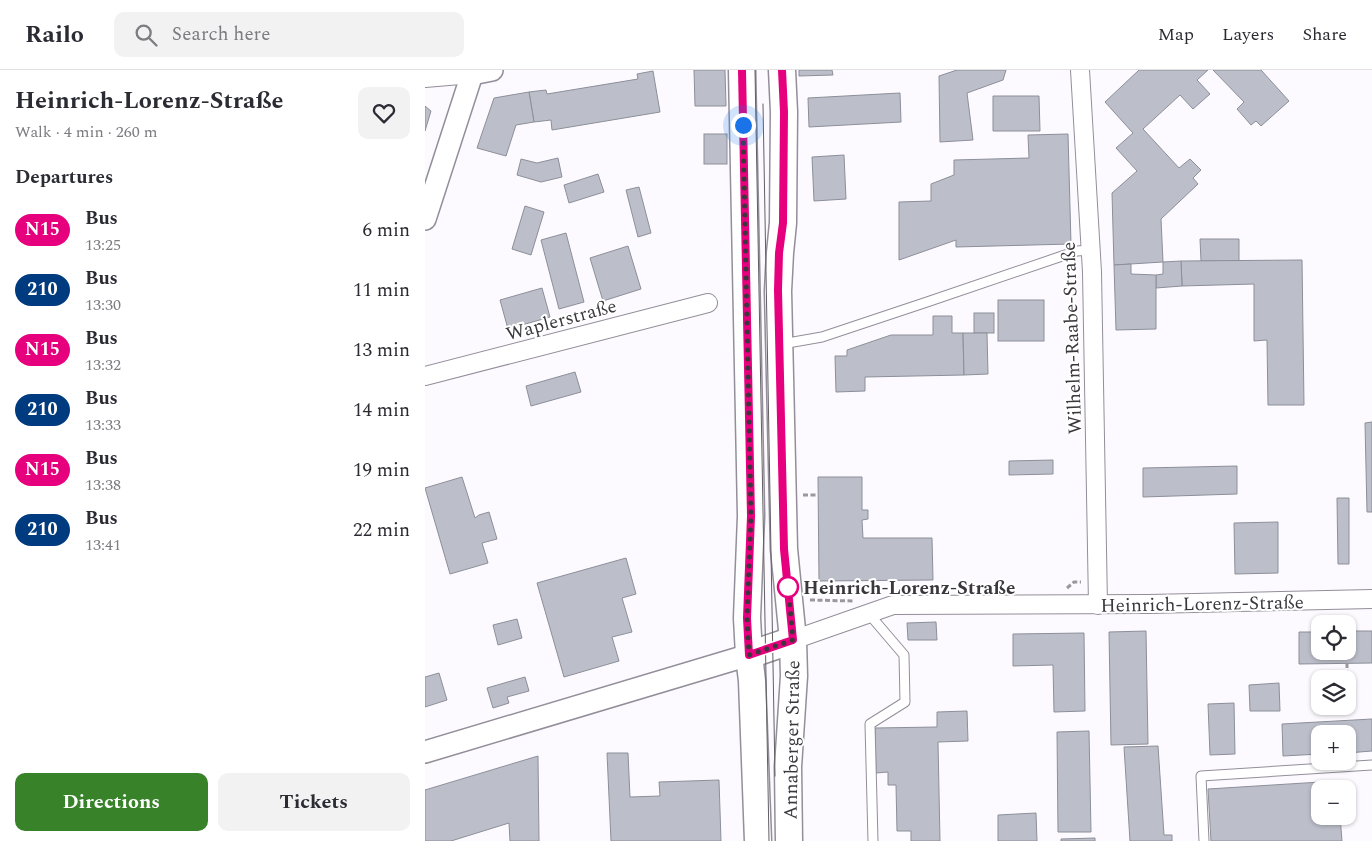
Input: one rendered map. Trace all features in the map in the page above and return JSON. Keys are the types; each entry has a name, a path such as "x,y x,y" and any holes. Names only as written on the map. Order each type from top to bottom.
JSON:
{"main road":[{"name":"Annaberger Straße","path":"742,70 751,516 747,618 753,690 758,841"},
{"name":"Annaberger Straße","path":"782,70 784,112 783,214 778,290 779,345 784,549 793,640 794,676 788,767 789,841"},
{"name":"Heinrich-Lorenz-Straße","path":"749,655 793,640"}],"street":[{"name":"Wilhelm-Raabe-Straße","path":"1080,70 1091,250 1098,605"},
{"path":"425,78 482,72 425,219"},
{"name":"Waplerstraße","path":"425,376 708,303"},
{"name":"Heinrich-Lorenz-Straße","path":"793,640 893,605 1098,605 1372,599"},
{"name":"Heinrich-Lorenz-Straße","path":"425,752 749,655"}],"lane":[{"path":"779,345 822,337 1077,251 1091,250"},
{"path":"869,614 905,655 905,702 870,724 873,841"},
{"path":"1204,841 1201,776 1372,765"}],"path":[{"path":"795,495 818,495"},
{"path":"806,596 811,601 858,600"},
{"path":"1347,663 1347,670"}],"building":[{"path":"694,70 725,70 726,106 695,106"},
{"path":"799,70 832,70 833,75 799,76"},
{"path":"957,70 1006,70 1003,80 967,93 973,140 940,142 939,76"},
{"path":"1139,70 1208,70 1197,80 1210,94 1193,109 1180,95 1143,129 1179,168 1190,159 1201,170 1193,178 1198,184 1161,219 1163,262 1114,265 1112,193 1137,171 1116,148 1133,133 1105,102"},
{"path":"1213,70 1261,70 1289,101 1261,126 1256,121 1251,125 1237,109 1244,102"},
{"path":"653,71 660,112 552,130 551,120 534,122 529,92 546,90 547,94 638,79 637,74"},
{"path":"529,92 534,122 516,125 506,156 477,148 494,98"},
{"path":"900,93 901,122 809,127 808,98"},
{"path":"993,96 1039,96 1040,131 993,131"},
{"path":"425,106 431,111 425,131"},
{"path":"704,134 727,134 727,164 704,164"},
{"path":"1068,134 1071,244 956,247 956,240 899,260 899,202 931,201 931,184 954,175 954,160 1029,158 1028,135"},
{"path":"844,155 846,199 814,201 812,157"},
{"path":"558,158 562,177 541,182 517,175 521,159 537,163"},
{"path":"598,174 604,192 569,203 564,185"},
{"path":"639,187 651,233 638,237 626,190"},
{"path":"525,206 544,212 531,255 512,249"},
{"path":"566,233 584,302 559,309 541,240"},
{"path":"1200,239 1239,239 1239,261 1201,261"},
{"path":"628,246 641,289 603,301 590,258"},
{"path":"1302,260 1304,405 1268,405 1267,340 1254,341 1254,284 1182,286 1181,261"},
{"path":"1181,261 1182,286 1156,288 1156,275 1163,274 1163,262"},
{"path":"1131,264 1131,274 1156,275 1156,329 1116,330 1114,265"},
{"path":"542,288 550,317 508,329 500,300"},
{"path":"998,300 1044,300 1044,341 998,341"},
{"path":"974,313 994,313 994,333 974,333"},
{"path":"933,316 952,316 952,333 963,333 964,375 865,377 865,391 836,392 835,356 847,356 847,350 891,335 933,335"},
{"path":"963,333 987,333 988,374 964,375"},
{"path":"575,372 581,392 531,406 526,386"},
{"path":"1372,422 1372,512 1367,512 1365,423"},
{"path":"1053,460 1053,474 1009,475 1009,461"},
{"path":"1237,466 1237,494 1143,497 1143,468"},
{"path":"462,477 475,518 489,512 497,539 482,543 488,563 450,574 425,488"},
{"path":"818,477 862,477 862,510 868,510 868,519 862,520 863,538 932,538 933,580 819,581"},
{"path":"1337,498 1349,498 1349,564 1338,564"},
{"path":"1278,522 1278,573 1235,574 1234,523"},
{"path":"626,558 636,594 622,598 632,632 612,637 619,661 564,677 537,583"},
{"path":"517,619 522,638 498,645 493,625"},
{"path":"936,622 937,640 908,640 907,623"},
{"path":"1146,631 1148,744 1111,745 1109,632"},
{"path":"1356,631 1372,631 1372,663 1299,664 1299,632 1311,632 1311,660 1356,660"},
{"path":"1084,633 1085,711 1054,712 1053,665 1013,666 1013,634"},
{"path":"439,673 447,700 425,707 425,677"},
{"path":"525,677 529,691 507,697 509,703 493,708 487,688"},
{"path":"1279,683 1280,711 1250,711 1249,685"},
{"path":"1234,703 1235,754 1210,755 1208,704"},
{"path":"967,711 968,741 938,742 940,841 911,841 911,831 897,831 896,785 888,785 888,772 876,773 875,728 937,727 937,712"},
{"path":"1372,719 1372,751 1356,752 1356,725 1311,725 1311,754 1283,756 1282,724"},
{"path":"1089,731 1091,832 1058,832 1057,732"},
{"path":"1158,746 1164,835 1172,835 1172,841 1130,841 1124,747"},
{"path":"607,753 628,753 630,797 660,796 659,782 719,780 721,841 611,841"},
{"path":"538,756 539,841 510,841 509,823 451,841 425,841 425,790"},
{"path":"1311,783 1311,825 1341,825 1342,841 1211,841 1208,789"},
{"path":"1036,813 1037,841 998,841 998,815"},
{"path":"1095,838 1095,841 1061,841 1061,839"}],"tram line":[{"path":"755,70 769,841"},
{"path":"763,104 775,776"}],"bus line":[{"name":"N15","path":"742,70 751,516 747,618 749,655 793,640 784,549 778,290 779,253 783,223 784,112 782,70"}],"place":[{"name":"Heinrich-Lorenz-Straße","path":"788,587"}],"route":[{"path":"743,125 751,516 747,618 749,655 793,640 788,584 788,587"}]}
